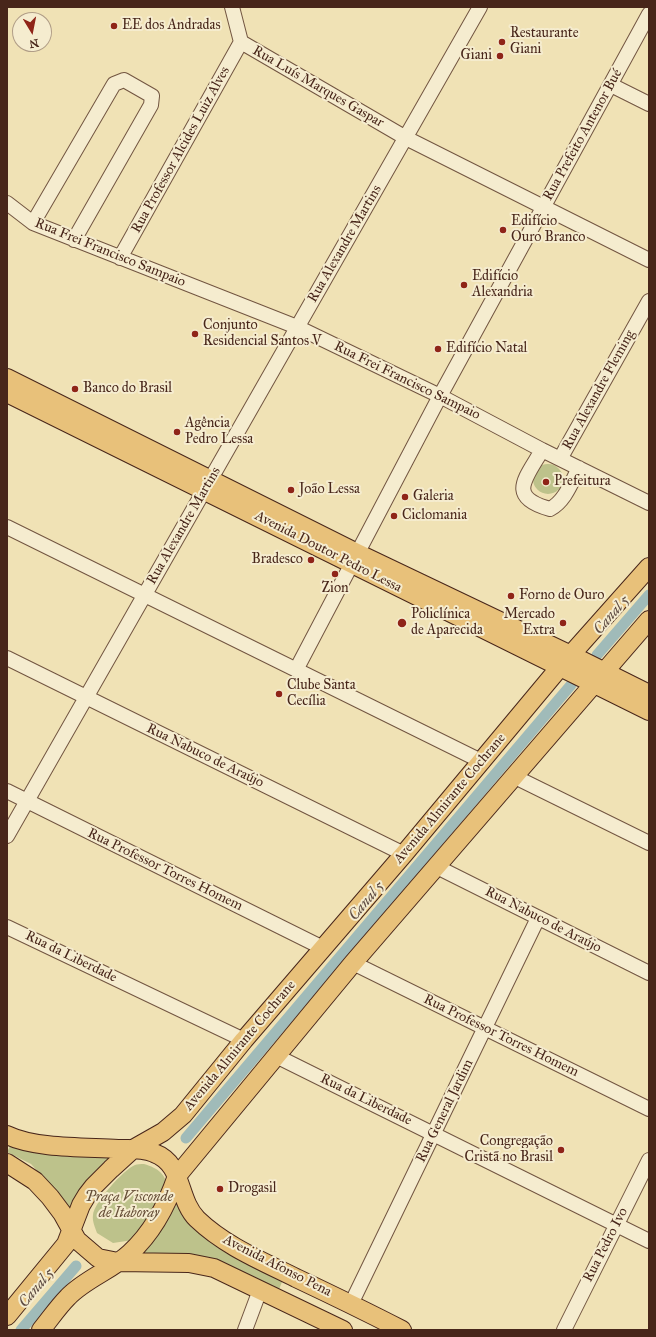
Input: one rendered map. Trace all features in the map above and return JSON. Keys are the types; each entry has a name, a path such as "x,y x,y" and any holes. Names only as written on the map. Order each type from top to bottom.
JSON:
{"main road":[{"name":"Avenida Doutor Pedro Lessa","path":"7,378 207,484 354,558 600,678 649,711"},
{"name":"Avenida Doutor Pedro Lessa","path":"7,393 207,484"},
{"name":"Avenida Almirante Cochrane","path":"133,1150 163,1132 182,1115 244,1040 483,762 566,661 649,567"},
{"path":"41,1330 68,1296 130,1253 156,1223 170,1195 177,1176 353,963 649,620"},
{"name":"Avenida Doutor Pedro Lessa","path":"600,678 649,694"},
{"path":"7,1135 35,1143 153,1152 161,1156 172,1165 177,1176"},
{"path":"7,1316 66,1244 76,1216 86,1195 111,1169 133,1150"},
{"path":"7,1163 36,1181 58,1208 78,1240 98,1258 118,1262"},
{"name":"Avenida Afonso Pena","path":"177,1176 180,1189 190,1210 203,1225 218,1236 258,1260 402,1330"},
{"name":"Avenida Afonso Pena","path":"118,1262 189,1264 214,1268 343,1330"}],"street":[{"name":"Rua Luís Marques Gaspar","path":"232,7 241,42 406,138 649,260"},
{"name":"Rua Alexandre Martins","path":"7,836 480,7"},
{"name":"Rua Prefeito Antenor Bué","path":"296,670 440,396 649,14"},
{"name":"Rua Professor Alcides Luiz Alves","path":"120,258 241,42"},
{"path":"33,223 114,84 124,80 152,96 151,105 74,240"},
{"path":"611,85 649,104"},
{"name":"Rua Frei Francisco Sampaio","path":"7,203 33,223 297,327 440,396 542,450 649,503"},
{"name":"Rua Alexandre Fleming","path":"560,459 649,301"},
{"path":"542,450 526,476 522,487 524,495 530,501 539,506 550,509 557,505 564,496 579,468"},
{"path":"7,527 483,762"},
{"name":"Rua Nabuco de Araújo","path":"7,658 404,854"},
{"path":"515,777 649,844"},
{"name":"Rua Professor Torres Homem","path":"7,791 323,948"},
{"name":"Rua Nabuco de Araújo","path":"437,867 649,973"},
{"name":"Rua General Jardim","path":"351,1304 538,918"},
{"name":"Rua da Liberdade","path":"7,927 244,1040"},
{"name":"Rua Professor Torres Homem","path":"353,963 649,1109"},
{"name":"Rua da Liberdade","path":"276,1056 649,1241"},
{"name":"Rua Pedro Ivo","path":"564,1330 649,1160"},
{"path":"245,1330 260,1290"}],"green space":[{"path":"548,464 554,465 562,473 562,485 554,493 548,494 542,493 534,485 533,479 534,473 542,465"},
{"name":"Praça Visconde de Itaboray","path":"13,1140 119,1155 72,1214 49,1184 31,1164 7,1152"},
{"name":"Praça Visconde de Itaboray","path":"144,1164 158,1170 164,1176 167,1191 133,1240 113,1243 97,1233 93,1215 98,1203 110,1187 124,1173 135,1165"},
{"name":"Praça Visconde de Itaboray","path":"177,1204 210,1237 284,1277 278,1292 138,1254"}],"waterway":[{"name":"Canal 5","path":"597,655 649,595"},
{"name":"Canal 5","path":"186,1138 571,685"},
{"name":"Canal 5","path":"21,1330 76,1266"}],"place":[{"name":"EE dos Andradas","path":"114,26"},
{"name":"Restaurante Giani","path":"502,42"},
{"name":"Giani","path":"500,56"},
{"name":"Edifício Ouro Branco","path":"503,230"},
{"name":"Edifício Alexandria","path":"464,285"},
{"name":"Conjunto Residencial Santos V","path":"195,334"},
{"name":"Edifício Natal","path":"438,349"},
{"name":"Banco do Brasil","path":"75,389"},
{"name":"Agência Pedro Lessa","path":"177,432"},
{"name":"Prefeitura","path":"546,482"},
{"name":"João Lessa","path":"291,490"},
{"name":"Galeria","path":"405,497"},
{"name":"Ciclomania","path":"394,516"},
{"name":"Bradesco","path":"311,560"},
{"name":"Zion","path":"335,574"},
{"name":"Forno de Ouro","path":"511,596"},
{"name":"Policlínica de Aparecida","path":"402,623"},
{"name":"Mercado Extra","path":"563,623"},
{"name":"Clube Santa Cecília","path":"279,694"},
{"name":"Congregação Cristã no Brasil","path":"561,1150"},
{"name":"Drogasil","path":"220,1189"}]}
